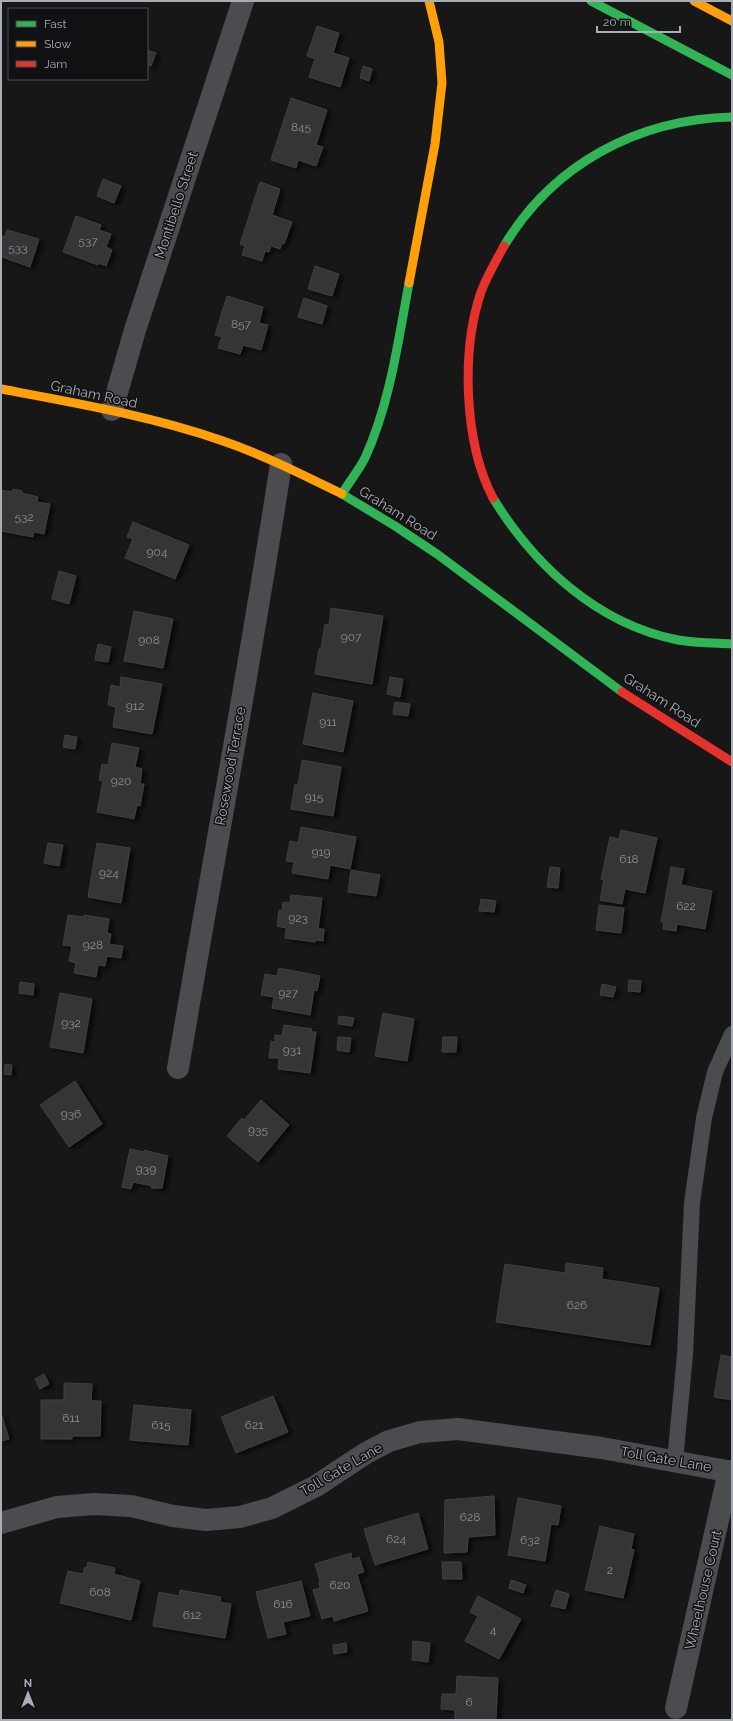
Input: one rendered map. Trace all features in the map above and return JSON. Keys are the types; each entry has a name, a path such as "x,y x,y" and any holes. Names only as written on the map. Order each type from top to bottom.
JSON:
{"main road":[{"path":"342,494 364,458 380,420 392,371 435,144 442,83 439,42 429,1"},
{"path":"591,1 732,75"},
{"path":"694,1 732,21"},
{"path":"732,117 682,121 641,131 604,148 564,175 541,197 515,228 498,257 480,295 473,327 468,368 471,418 478,458 493,497 516,533 538,560 569,588 597,608 632,626 670,638 702,643 732,644"},
{"name":"Graham Road","path":"1,389 112,410 177,426 223,441 281,464 342,494 395,526 437,554 616,688 732,762"}],"street":[{"name":"Montibello Street","path":"112,410 135,330 243,1"},
{"name":"Rosewood Terrace","path":"178,1068 263,582 281,464"},
{"name":"Toll Gate Lane","path":"1,1522 56,1507 94,1504 131,1506 173,1516 206,1520 240,1518 272,1508 316,1486 372,1450 389,1441 420,1432 458,1429 602,1448 731,1471"},
{"name":"Wheelhouse Court","path":"676,1708 731,1471"}],"lane":[{"path":"675,1461 685,1355 692,1203 706,1110 715,1072 732,1034"}],"building":[{"path":"317,26 339,33 333,53 349,58 340,87 309,77 315,59 307,56"},
{"path":"148,50 156,53 151,66 148,65"},
{"path":"363,66 372,69 369,81 360,78"},
{"path":"291,98 327,110 316,145 323,147 316,166 298,160 296,168 271,160"},
{"path":"103,179 121,186 114,203 97,196"},
{"path":"260,182 280,189 272,215 292,222 284,244 282,243 280,249 271,246 269,252 265,251 262,261 242,255 245,246 240,244"},
{"path":"76,216 101,225 99,230 111,234 106,247 112,250 106,266 98,263 98,265 63,252"},
{"path":"7,230 39,239 30,267 2,257 1,259 1,236 5,237"},
{"path":"315,266 339,274 332,296 308,289"},
{"path":"227,296 263,307 259,323 268,325 261,350 243,345 240,354 218,348 222,337 215,335"},
{"path":"304,298 327,306 322,324 298,317"},
{"path":"13,489 38,497 37,502 50,504 44,534 34,532 33,537 1,531 1,490 12,492"},
{"path":"133,522 189,545 175,579 125,558 133,539 127,537"},
{"path":"59,571 76,576 69,604 52,599"},
{"path":"331,608 383,616 372,684 315,674 325,624 329,625"},
{"path":"134,611 173,619 163,668 124,661"},
{"path":"98,644 111,647 108,662 95,660"},
{"path":"121,677 162,684 152,734 113,727 116,707 108,705 111,685 120,687"},
{"path":"390,677 403,679 400,697 387,694"},
{"path":"313,693 353,701 343,752 303,744"},
{"path":"395,702 410,704 408,716 393,714"},
{"path":"65,735 77,737 75,749 63,747"},
{"path":"112,743 139,748 135,767 142,769 140,784 144,784 140,806 137,805 134,819 97,812 103,781 99,780 102,764 108,765"},
{"path":"302,760 341,767 333,816 291,809 295,784 298,785"},
{"path":"301,827 356,837 350,869 330,865 328,879 292,873 294,862 286,861 290,841 298,843"},
{"path":"621,830 657,838 645,893 625,889 622,904 600,900 604,880 601,879 610,837 619,839"},
{"path":"48,843 63,845 59,866 44,863"},
{"path":"97,843 130,848 121,903 88,897"},
{"path":"550,867 560,868 558,888 547,887"},
{"path":"671,867 684,869 681,885 712,891 705,929 677,924 676,931 663,929 664,922 661,922"},
{"path":"351,870 380,875 376,896 348,892"},
{"path":"291,895 322,898 318,929 324,929 323,941 316,940 315,942 285,938 286,928 277,926 279,910 282,911 283,902 290,903"},
{"path":"481,899 496,901 494,912 479,911"},
{"path":"599,905 624,908 621,933 596,930"},
{"path":"68,915 84,917 84,915 109,919 107,933 111,934 109,944 123,946 121,958 107,956 105,966 98,965 96,977 74,973 76,963 69,961 72,946 63,945"},
{"path":"279,968 320,976 317,991 314,990 310,1015 272,1008 274,997 261,995 265,974 277,976"},
{"path":"629,980 641,981 640,992 628,991"},
{"path":"20,982 34,984 33,995 19,993"},
{"path":"602,984 616,987 613,997 600,995"},
{"path":"60,993 92,999 83,1053 50,1047"},
{"path":"383,1013 414,1019 407,1061 375,1056"},
{"path":"339,1016 354,1018 352,1026 338,1024"},
{"path":"284,1025 312,1029 311,1032 316,1032 310,1073 278,1069 279,1058 269,1058 271,1041 275,1042 275,1035 282,1036"},
{"path":"338,1037 351,1038 349,1052 337,1050"},
{"path":"443,1037 457,1037 456,1052 442,1052"},
{"path":"5,1064 12,1065 11,1075 4,1074"},
{"path":"75,1081 102,1124 69,1147 40,1105"},
{"path":"261,1100 289,1125 258,1162 227,1136 242,1118 244,1120"},
{"path":"130,1149 144,1152 144,1150 168,1156 162,1188 151,1188 152,1186 133,1182 131,1189 122,1187"},
{"path":"566,1263 603,1268 602,1279 659,1288 650,1345 496,1322 505,1264 565,1273"},
{"path":"721,1355 731,1357 732,1400 714,1397"},
{"path":"44,1374 49,1384 40,1389 35,1379"},
{"path":"64,1383 92,1384 91,1401 101,1401 100,1436 72,1436 72,1439 41,1439 41,1400 64,1400"},
{"path":"273,1396 288,1432 236,1453 221,1417"},
{"path":"134,1405 191,1410 188,1445 130,1440"},
{"path":"1,1413 9,1439 1,1441"},
{"path":"494,1496 495,1535 468,1537 467,1552 444,1553 445,1500"},
{"path":"518,1498 561,1506 558,1525 551,1524 545,1561 508,1555"},
{"path":"418,1513 428,1549 375,1565 364,1529"},
{"path":"600,1526 634,1534 631,1549 634,1550 623,1598 585,1590"},
{"path":"351,1553 352,1559 359,1557 364,1572 357,1574 368,1611 334,1621 333,1616 322,1619 313,1590 320,1588 320,1581 315,1564"},
{"path":"88,1562 115,1568 114,1574 140,1581 131,1620 60,1603 68,1571 83,1574 85,1567 87,1568"},
{"path":"442,1562 461,1562 462,1579 443,1579"},
{"path":"511,1580 526,1585 523,1593 509,1588"},
{"path":"301,1581 310,1616 283,1622 286,1634 268,1638 256,1592"},
{"path":"180,1590 221,1597 220,1602 231,1604 225,1638 153,1626 159,1592 179,1596"},
{"path":"556,1590 569,1594 565,1609 551,1606"},
{"path":"478,1596 521,1619 499,1659 465,1641 478,1616 470,1612"},
{"path":"413,1641 430,1643 428,1662 412,1660"},
{"path":"346,1643 347,1652 334,1654 333,1645"},
{"path":"457,1676 498,1678 496,1720 455,1720 455,1710 441,1709 442,1694 456,1694"}],"traffic: fast":[{"path":"591,1 732,75"},
{"path":"504,246 524,217 547,192 573,170 601,152 631,137 664,126 697,120 732,117"},
{"path":"342,494 365,458 381,416 397,350 409,283"},
{"path":"342,494 395,526 437,554 622,692"},
{"path":"493,498 509,523 548,568 570,588 595,606 648,632 684,641 732,644"}],"traffic: slow":[{"path":"409,283 435,144 442,83 439,42 429,1"},
{"path":"694,1 732,21"},
{"path":"1,389 141,417 196,432 253,453 342,494"}],"traffic: jam":[{"path":"493,498 483,476 476,451 471,424 468,369 470,341 481,292 504,246"},
{"path":"622,692 732,762"}]}
